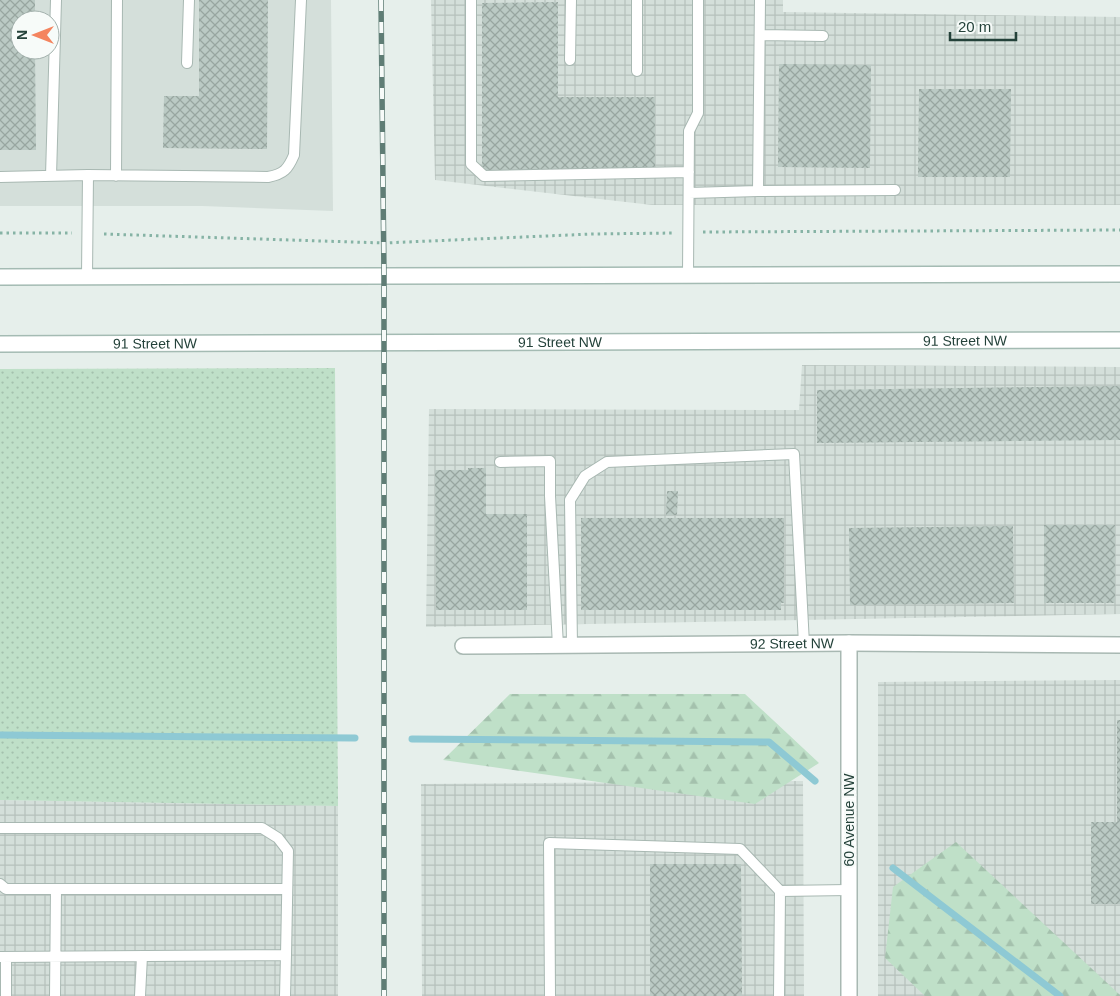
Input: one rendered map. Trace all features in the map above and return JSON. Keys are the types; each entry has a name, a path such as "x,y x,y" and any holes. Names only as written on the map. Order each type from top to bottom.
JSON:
{"main road":[{"path":"0,277 1120,274"},
{"name":"91 Street NW","path":"0,344 1120,340"},
{"name":"92 Street NW","path":"463,646 849,643 1120,645"},
{"name":"60 Avenue NW","path":"849,643 849,996"}],"lane":[{"path":"51,176 56,0"},
{"path":"116,176 117,0"},
{"path":"187,63 189,0"},
{"path":"0,177 88,175 268,177 279,174 289,166 294,155 301,0"},
{"path":"471,0 471,164 484,176 689,172"},
{"path":"570,0 570,60"},
{"path":"636,71 637,0"},
{"path":"688,275 689,131 698,113 698,0"},
{"path":"758,191 760,0"},
{"path":"760,36 823,36"},
{"path":"87,276 88,175"},
{"path":"689,192 895,190"},
{"path":"565,646 570,500 585,476 607,462 794,454 804,644"},
{"path":"500,462 550,461 550,496 565,646"},
{"path":"0,828 262,828 278,838 288,851 286,996"},
{"path":"550,996 549,843 740,849 780,891 779,996"},
{"path":"0,884 6,889 287,889"},
{"path":"54,996 56,889"},
{"path":"780,891 849,890"},
{"path":"6,996 3,957 286,955"},
{"path":"140,996 142,956"}],"path":[{"path":"0,233 88,233 384,243 688,232 1120,230"}],"shaded area":[{"path":"0,0 331,0 333,211 202,206 0,206"},
{"path":"431,0 783,0 783,12 1120,17 1120,205 652,205 435,180"},
{"path":"802,365 1120,367 1120,614 426,627 429,409 799,410"},
{"path":"1120,680 1120,996 878,996 878,682"},
{"path":"803,781 804,996 422,996 421,784"},
{"path":"0,800 338,806 338,996 0,996"}],"green space":[{"path":"335,368 338,806 0,800 0,369"},
{"path":"510,694 745,694 819,763 755,804 443,760"},
{"path":"956,842 1120,996 925,996 885,958 893,887"}],"building":[{"path":"0,0 35,0 35,10 10,10 10,60 35,60 36,150 0,150"},
{"path":"199,0 268,0 267,149 163,148 164,96 199,96"},
{"path":"558,2 558,97 655,97 655,172 482,173 482,3"},
{"path":"779,64 871,65 870,168 778,167"},
{"path":"919,89 1011,89 1010,177 918,177"},
{"path":"1120,386 1120,440 817,443 817,390"},
{"path":"468,468 486,468 486,514 527,514 527,610 436,610 435,470 468,470"},
{"path":"667,491 678,491 677,515 666,515"},
{"path":"581,518 784,518 784,603 781,603 781,610 581,610"},
{"path":"1044,525 1115,525 1115,603 1044,603"},
{"path":"1013,526 1014,603 850,605 849,528"},
{"path":"1117,720 1120,720 1120,904 1091,904 1091,822 1117,822"},
{"path":"650,864 741,864 742,996 650,996"}],"waterway":[{"path":"0,735 355,738"},
{"path":"412,739 769,742 815,781"},
{"path":"893,868 1060,996"}],"railway":[{"path":"381,0 384,275 384,996"}]}
